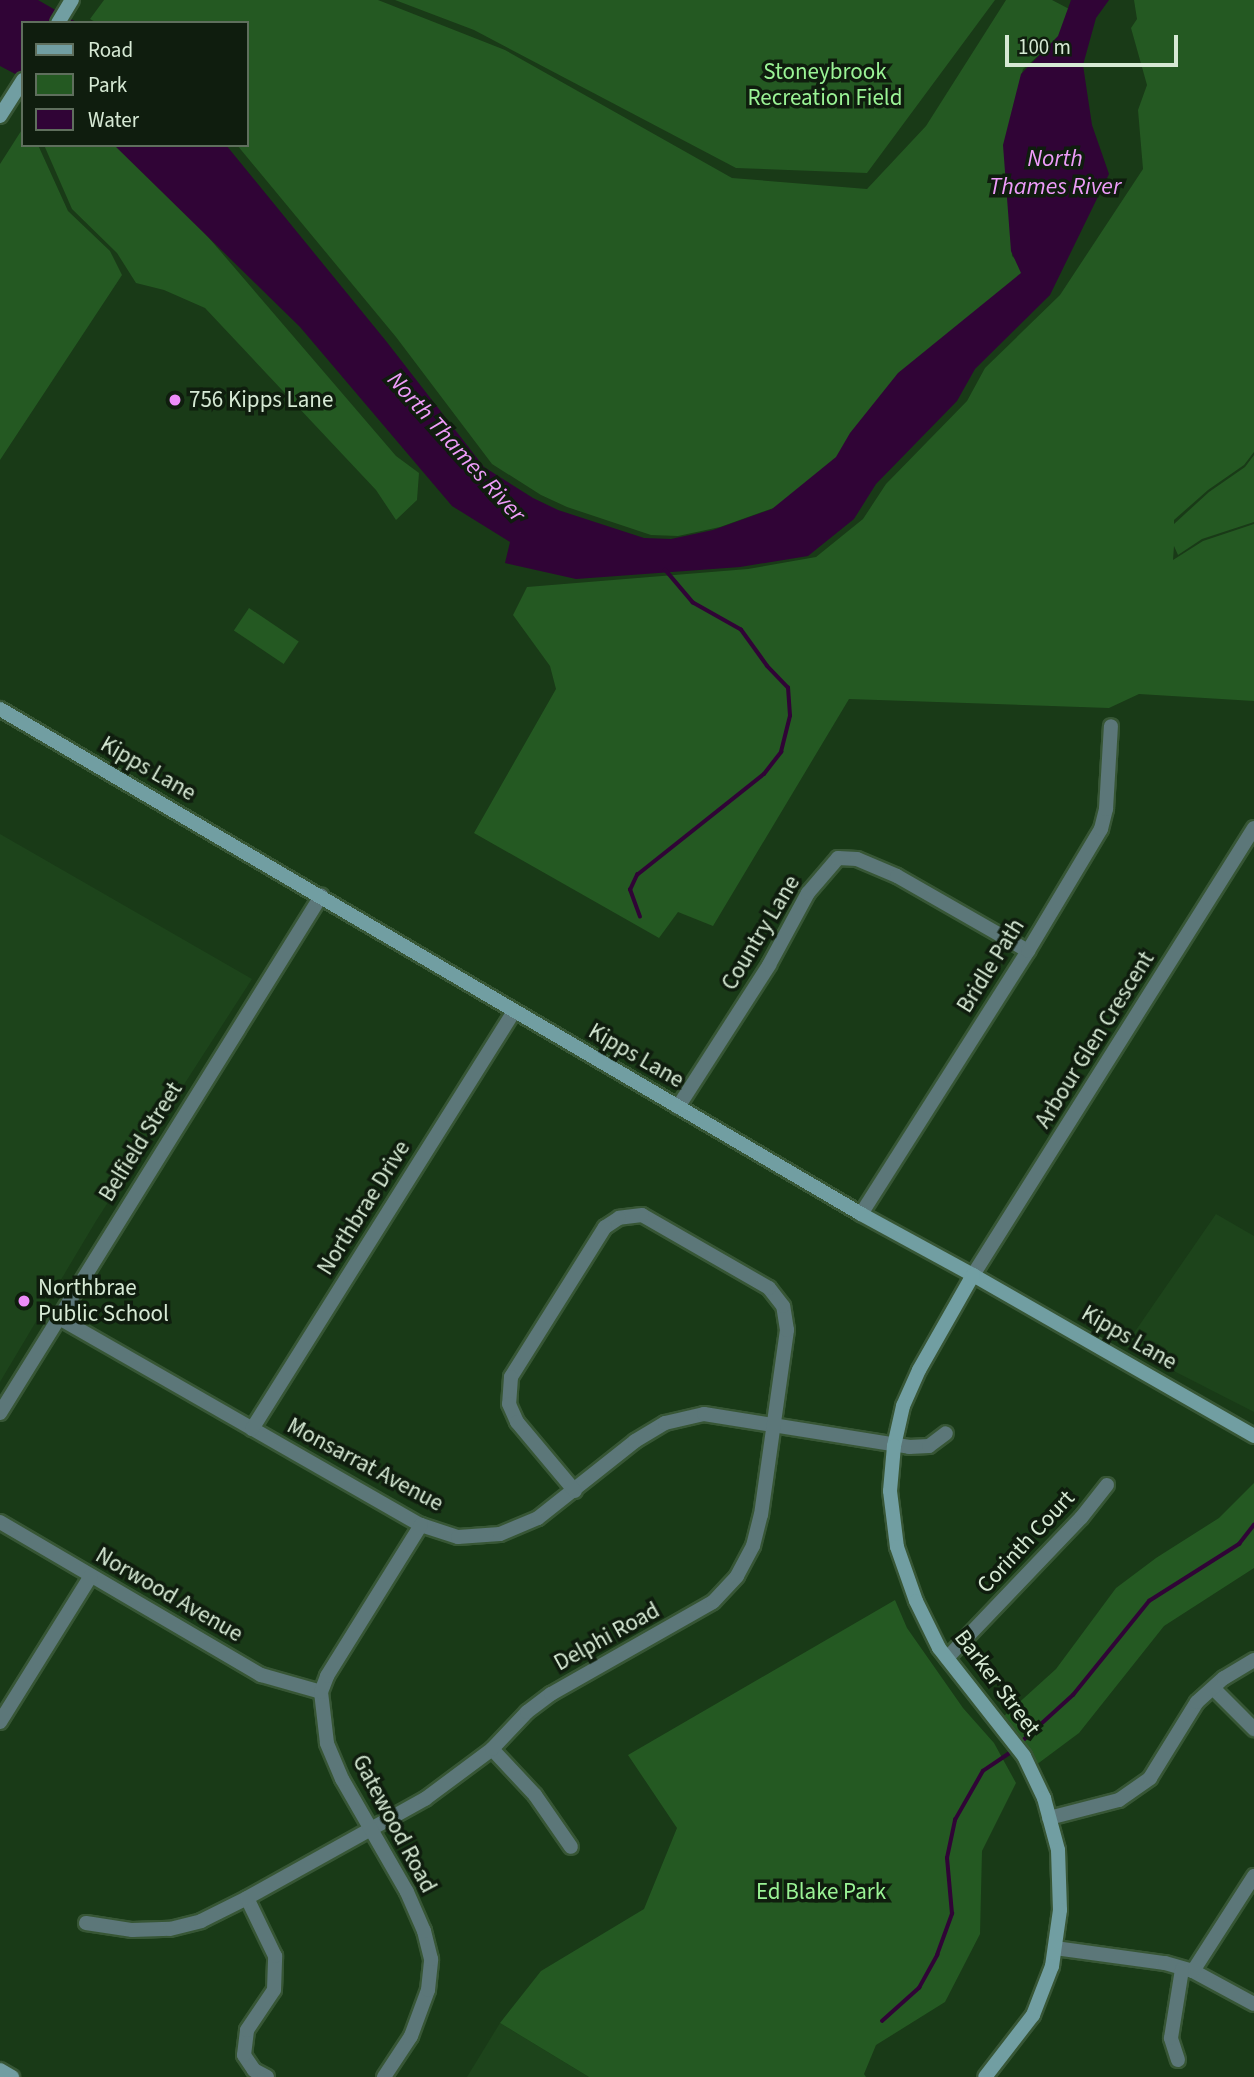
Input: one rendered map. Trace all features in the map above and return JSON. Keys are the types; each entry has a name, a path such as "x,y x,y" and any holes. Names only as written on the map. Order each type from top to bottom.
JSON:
{"street":[{"path":"59,21 72,0"},
{"path":"0,116 21,83"},
{"name":"Kipps Lane","path":"0,709 861,1214 1254,1436"},
{"name":"Bridle Path","path":"861,1214 1028,951 1103,822 1111,726"},
{"name":"Arbour Glen Crescent","path":"973,1275 1254,828"},
{"name":"Country Lane","path":"678,1107 769,965 808,893 838,858 857,859 898,876 1028,951"},
{"name":"Belfield Street","path":"0,1413 321,896"},
{"name":"Northbrae Drive","path":"252,1429 514,1012"},
{"name":"Delphi Road","path":"86,1923 132,1930 170,1929 201,1921 247,1898 425,1799 492,1749 527,1712 551,1694 713,1602 737,1576 753,1546 761,1515 787,1330 783,1306 769,1288 642,1215 619,1218 605,1227 511,1377 509,1404 517,1422 575,1491"},
{"name":"Barker Street","path":"973,1275 919,1370 903,1406 894,1446 890,1491 897,1547 916,1601 947,1658 1021,1753 1044,1798 1058,1850 1060,1910 1052,1966 1033,2015 985,2077"},
{"name":"Monsarrat Avenue","path":"59,1318 421,1525 458,1537 500,1534 538,1518 635,1441 665,1423 704,1414 894,1446 929,1446 946,1433"},
{"name":"Corinth Court","path":"947,1658 1081,1518 1107,1485"},
{"name":"Norwood Avenue","path":"0,1522 261,1675 321,1692"},
{"path":"321,1692 327,1676 421,1525"},
{"path":"0,1722 91,1576"},
{"path":"1049,1818 1119,1800 1150,1778 1197,1702 1224,1678 1254,1660"},
{"path":"1214,1689 1254,1729"},
{"name":"Gatewood Road","path":"321,1692 327,1743 342,1779 407,1892 424,1931 431,1959 428,1990 411,2036 384,2077"},
{"path":"492,1749 535,1795 571,1847"},
{"path":"1178,2060 1171,2038 1188,1970 1254,1876"},
{"path":"247,1898 275,1956 274,1990 247,2029 244,2055 254,2070 267,2077"},
{"path":"1055,1948 1165,1964 1188,1970 1254,2004"},
{"path":"0,2070 12,2077"}],"shaded area":[{"path":"0,834 252,979 96,1221 0,1382"},
{"path":"1216,1214 1254,1236 1254,1412 1125,1346"},
{"path":"500,2023 589,2077 467,2077"}],"green space":[{"path":"104,0 378,0 505,50 732,178 867,189 926,126 1006,0 1052,0 1073,11 1063,34 1023,69 1005,142 1012,256 1028,271 842,455 779,506 720,527 678,536 651,535 567,507 541,495 492,464 396,337 239,147 248,147 248,21 90,19"},
{"name":"Stoneybrook Recreation Field","path":"395,0 995,0 867,173 736,168 474,30"},
{"path":"1134,0 1254,0 1254,452 1244,465 1208,490 1174,520 1174,524 1209,492 1245,467 1254,455 1254,522 1202,539 1178,555 1174,546 1173,560 1203,541 1254,524 1254,701 1139,694 1109,708 849,699 713,926 678,912 659,938 474,833 556,689 550,666 513,615 527,587 748,569 816,557 863,519 886,484 967,401 985,368 1060,295 1143,169 1138,110 1147,85 1131,28 1137,19"},
{"path":"21,131 21,147 39,147 68,211 110,251 122,275 0,460 0,164"},
{"path":"45,147 123,147 155,175 396,456 419,473 417,500 396,520 376,490 205,308 164,290 136,283 117,253 72,209"},
{"path":"249,608 299,642 284,664 234,630"},
{"path":"1254,1483 1254,1568 1164,1626 1079,1733 1036,1765 1004,1716 1056,1669 1116,1588 1156,1558 1219,1518"},
{"name":"Ed Blake Park","path":"895,1600 907,1628 963,1708 994,1743 1016,1783 982,1851 980,1934 945,2002 876,2045 864,2074 866,2077 589,2077 500,2023 541,1971 644,1909 677,1828 628,1755"}],"water":[{"path":"0,0 38,0 75,21 21,21 21,77 0,66"},
{"name":"North Thames River","path":"1071,0 1109,0 1096,18 1083,65 1092,125 1109,174 1050,295 975,369 957,401 876,484 854,519 808,556 740,567 576,579 505,563 510,542 452,506 300,327 116,147 228,147 386,341 484,467 533,498 558,510 644,538 671,539 713,530 772,509 836,457 850,433 898,373 1021,273 1011,251 1003,145 1021,74 1058,36"}],"waterway":[{"path":"640,917 630,890 637,875 764,774 781,752 790,716 788,688 767,666 741,630 693,603 665,570"},
{"path":"1019,1744 1073,1695 1149,1601 1239,1544 1254,1525"},
{"path":"882,2021 919,1988 937,1955 952,1914 947,1858 955,1820 983,1771 1014,1750"}],"place":[{"name":"756 Kipps Lane","path":"175,400"},
{"name":"Northbrae Public School","path":"24,1301"}]}
